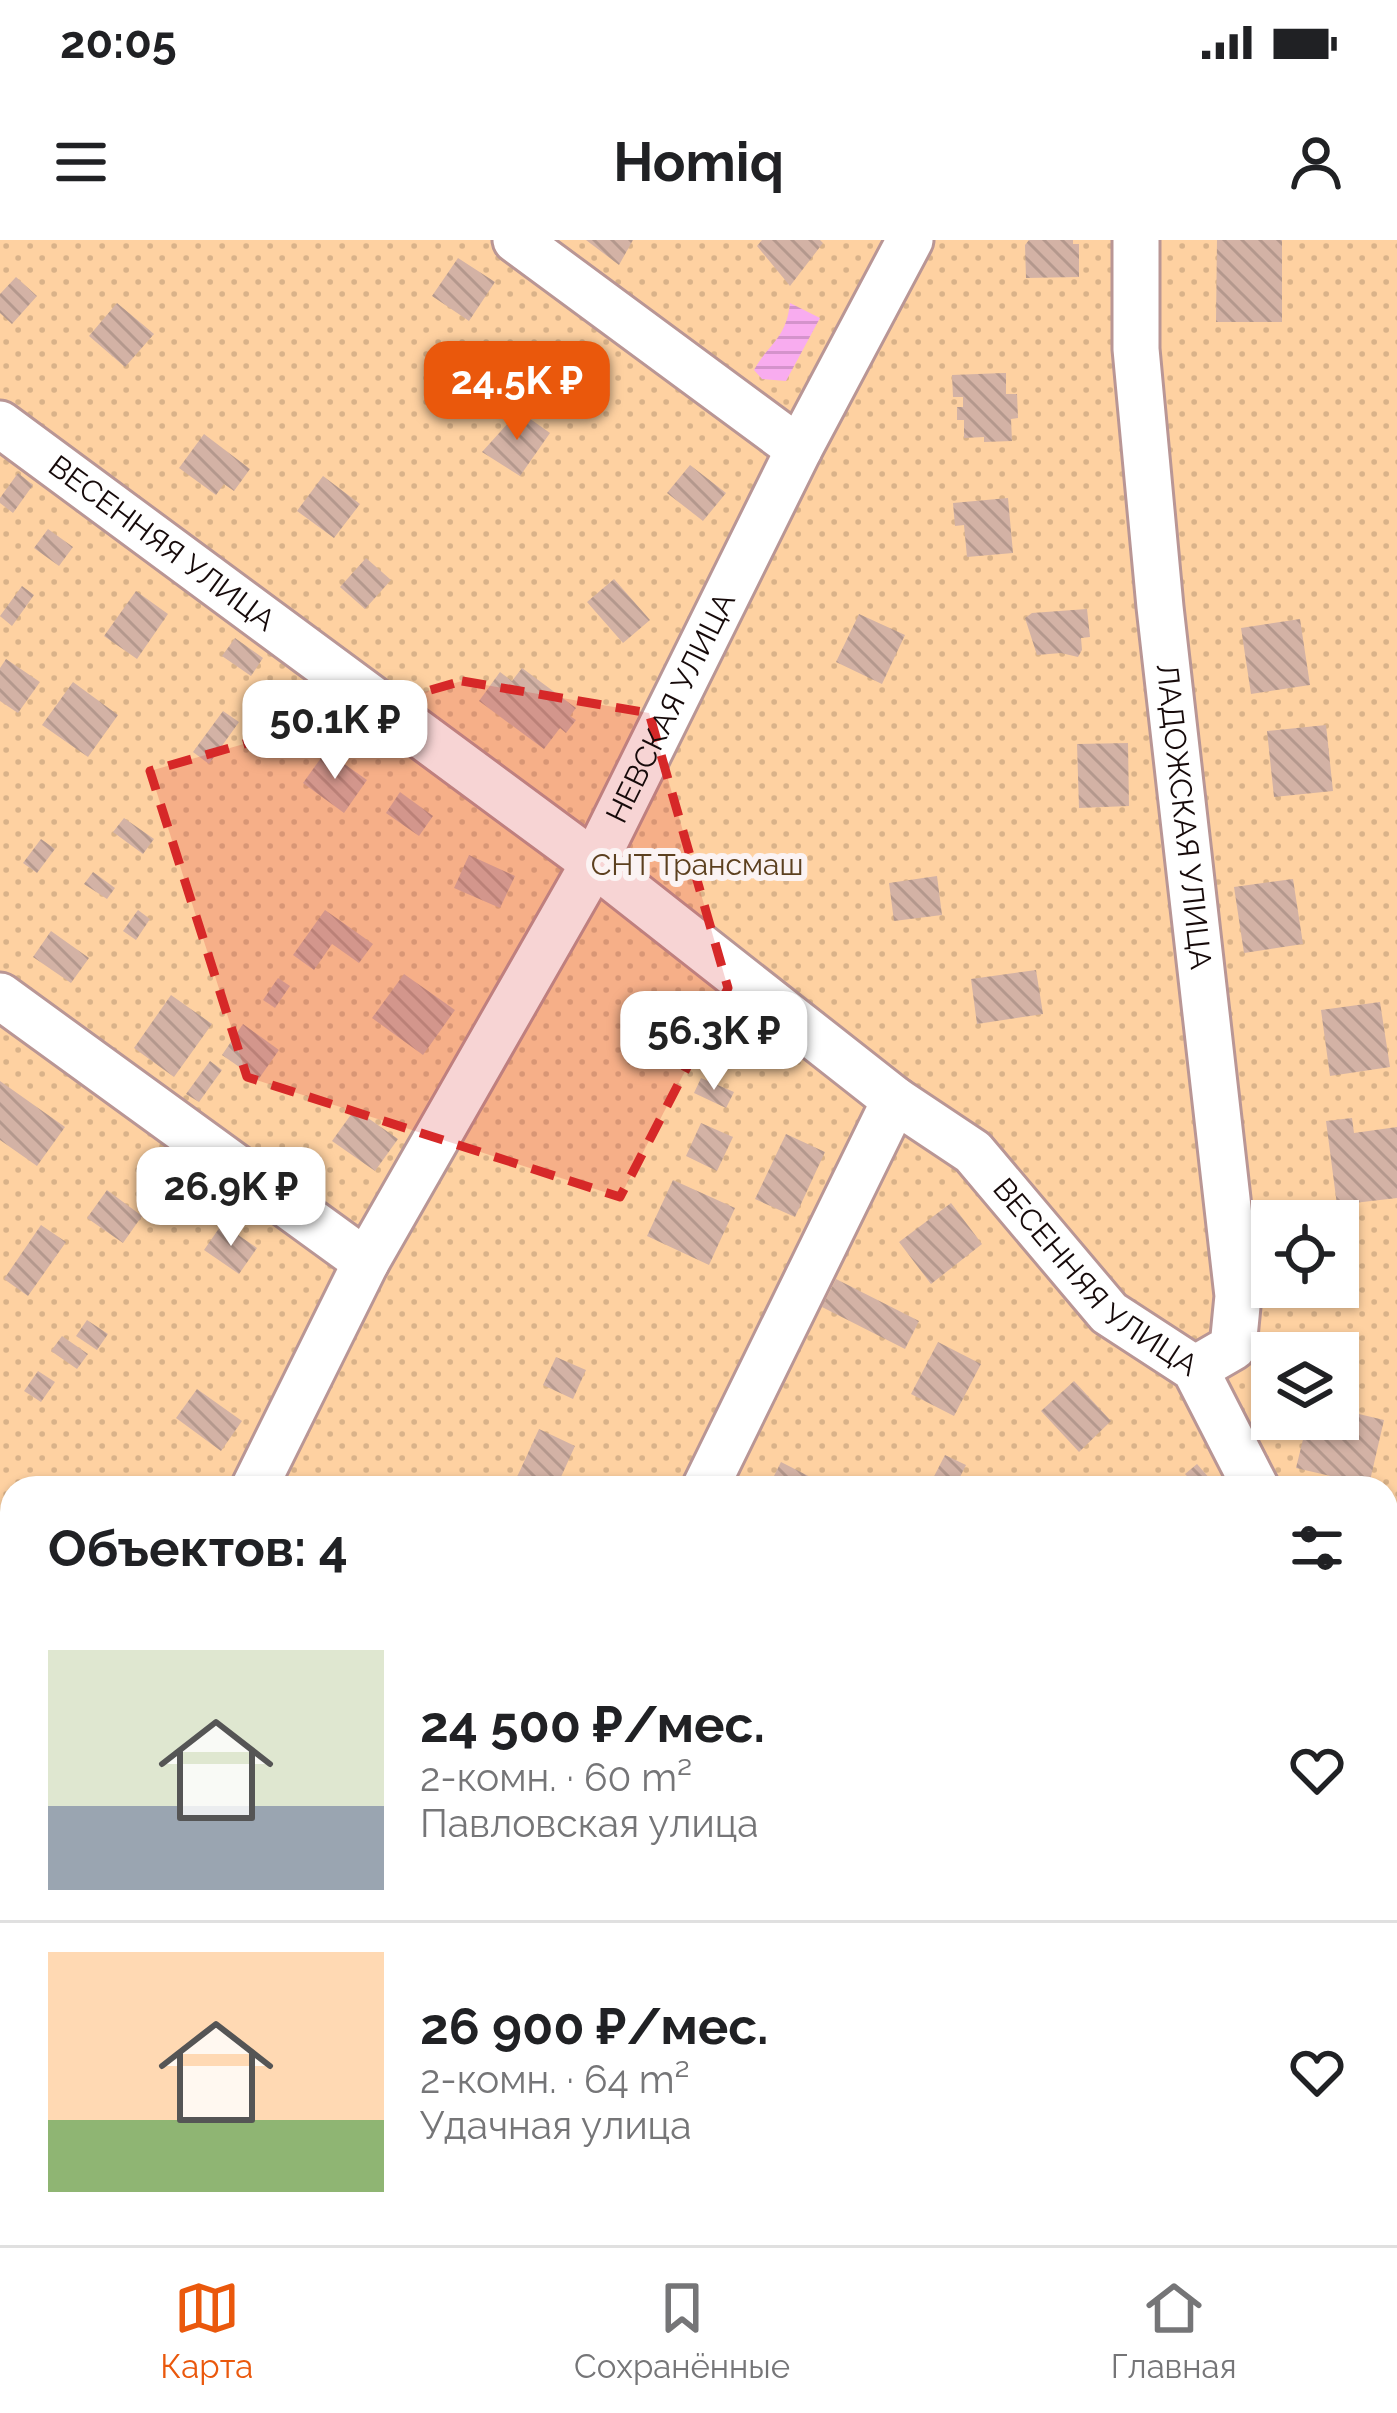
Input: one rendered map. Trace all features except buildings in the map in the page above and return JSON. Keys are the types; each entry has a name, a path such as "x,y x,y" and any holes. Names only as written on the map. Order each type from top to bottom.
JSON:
{"street":[{"path":"516,240 800,449"},
{"name":"НЕВСКАЯ УЛИЦА","path":"260,1476 366,1262 594,863 910,240"},
{"name":"ЛАДОЖСКАЯ УЛИЦА","path":"1136,240 1136,349 1160,608 1238,1296 1233,1347 1195,1369"},
{"name":"ВЕСЕННЯЯ УЛИЦА","path":"0,424 594,863 895,1100 973,1152 1109,1312 1195,1369 1250,1476"},
{"path":"0,996 366,1262"},
{"path":"711,1476 895,1100"}],"highlighted area":[{"path":"462,681 649,713 728,988 620,1197 247,1077 150,771"}],"green space":[{"name":"СНТ Трансмаш","path":"0,240 1397,240 1397,1476 0,1476"}],"shaded area":[{"path":"790,303 820,318 786,381 762,379 754,370 781,333"}]}
